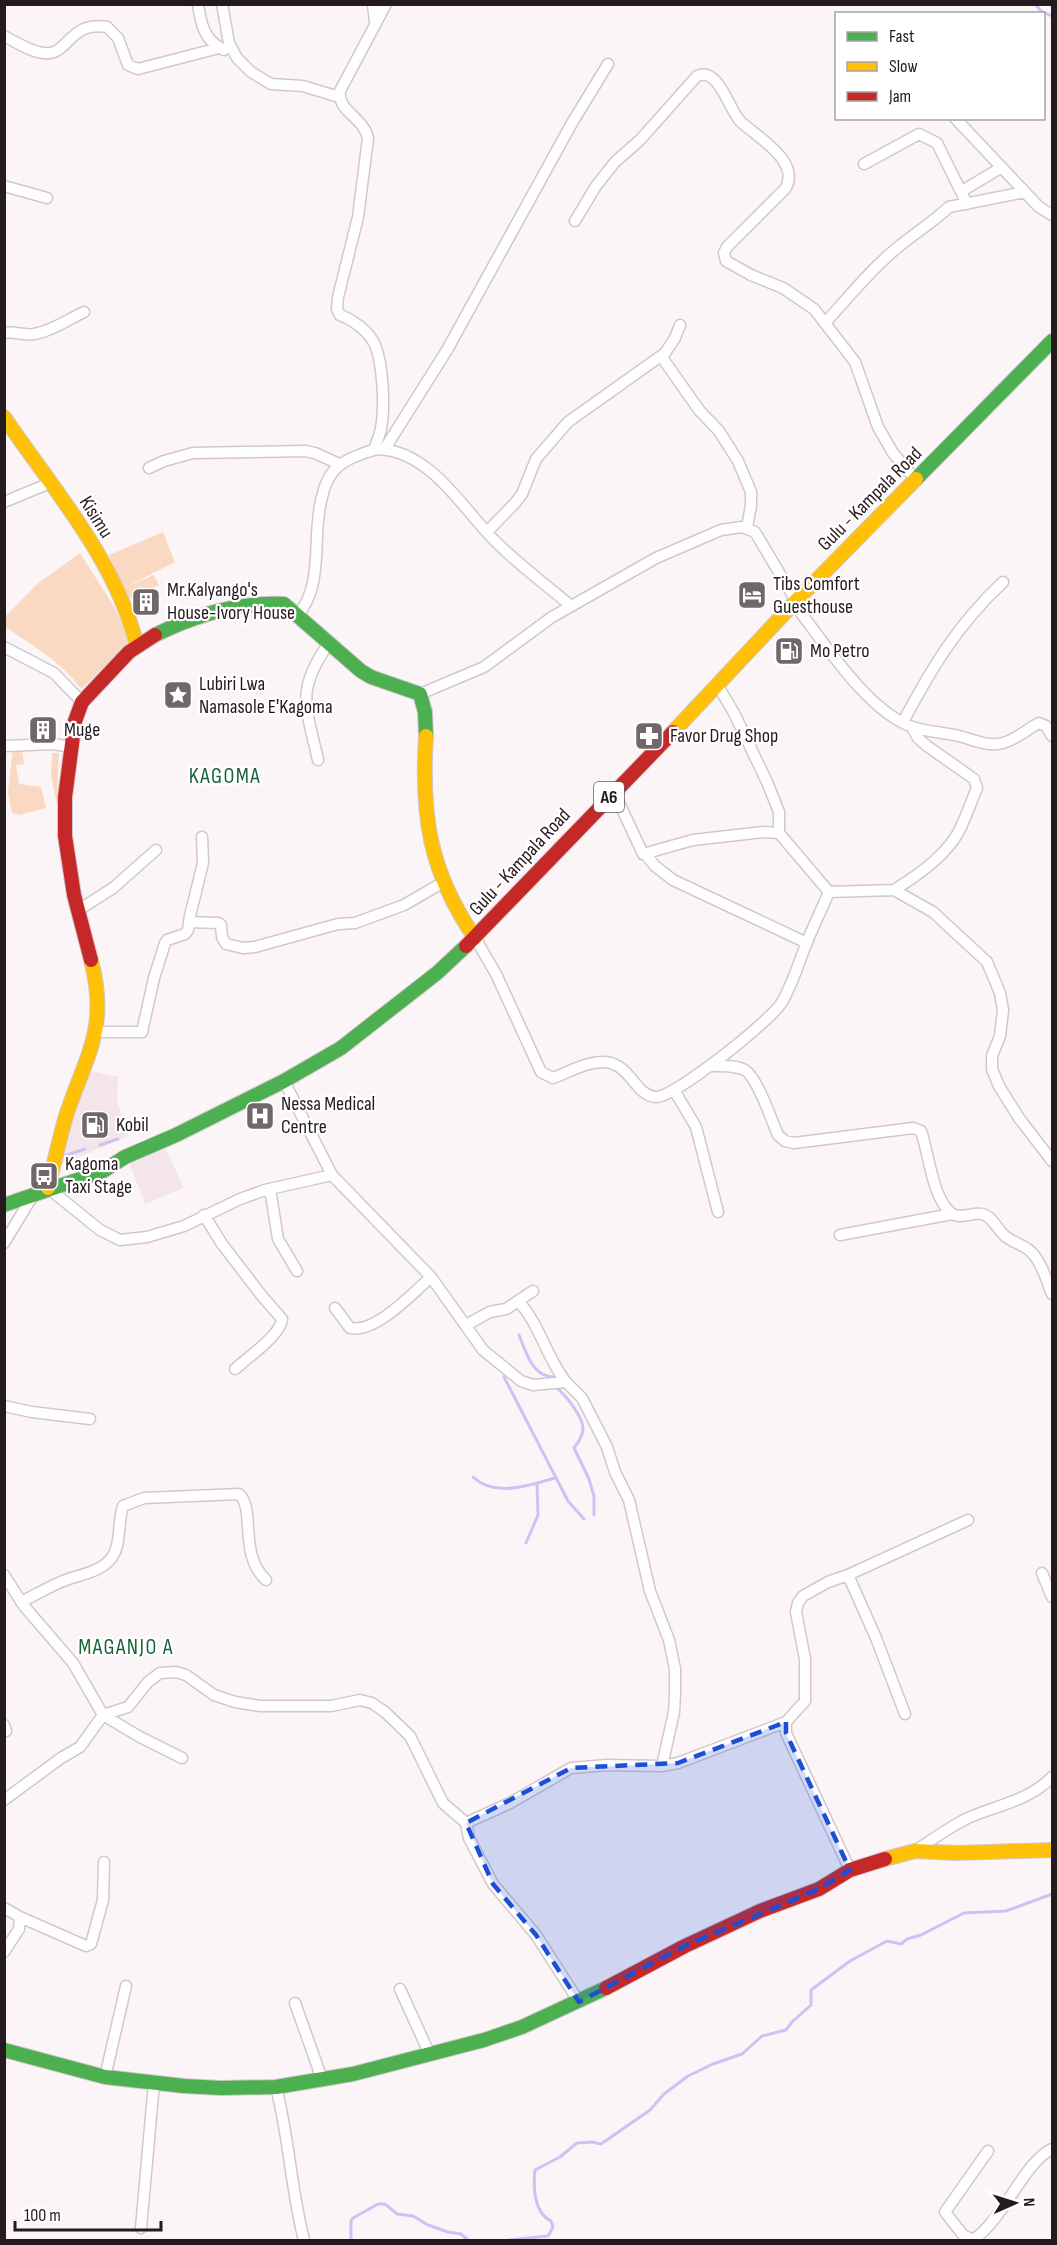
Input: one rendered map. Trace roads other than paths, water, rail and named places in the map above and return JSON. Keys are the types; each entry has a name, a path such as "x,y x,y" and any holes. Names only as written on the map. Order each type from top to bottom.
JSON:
{"street":[{"path":"198,4 203,32 219,48 237,58 251,72 271,84 303,86 339,97"},
{"path":"222,4 229,43 237,58"},
{"path":"372,4 375,23"},
{"path":"379,450 382,407 380,367 374,343 366,332 351,319 340,315 338,309 338,297 358,217 368,138 366,129 341,104 339,97 340,91 386,4"},
{"path":"4,36 36,51 51,53 60,49 80,30 88,27 107,27 118,38 128,65 138,69 219,48"},
{"path":"379,450 447,350 572,123 608,64"},
{"path":"575,221 596,186 615,162 640,140 697,76 706,74 723,91 740,122 760,136 789,169 789,181 785,189 727,247 724,253 726,261 800,297 814,309 855,362 878,427 893,453 916,480"},
{"path":"958,120 1039,207 1053,215"},
{"path":"864,164 919,134 929,137 937,143 967,204"},
{"path":"962,191 1002,167"},
{"path":"4,186 47,198"},
{"path":"825,323 896,248 949,207 1025,192"},
{"path":"4,333 30,335 49,331 84,312"},
{"path":"487,532 522,494 536,459 568,422 591,408 660,356 670,347 680,325"},
{"name":"Gulu - Kampala Road","path":"4,1205 44,1189 103,1172 125,1157 176,1135 284,1081 341,1048 437,973 475,938 795,603 1053,342"},
{"path":"660,356 699,410 719,431 738,461 751,492 747,528"},
{"name":"Kisimu","path":"4,417 74,516 111,577 128,613 137,646"},
{"path":"298,615 306,606 312,589 321,500 330,474 339,464 379,450 408,458 433,473 527,572 571,606"},
{"path":"148,468 193,453 305,451 339,464"},
{"path":"4,502 50,483"},
{"path":"4,1243 30,1199 44,1189 95,1032 100,1008 92,963 77,911 65,845 63,819 65,782 75,719 82,702 137,646 183,621 231,608 284,604 361,671 371,677 420,694 484,667 518,640 571,606 656,558 721,530 747,528 755,532 795,603 854,681 876,703 907,725 918,738 974,779 977,788 958,833 914,879 894,890 829,892"},
{"path":"907,725 922,684 960,628 1003,582"},
{"path":"318,760 305,693 314,666 329,642"},
{"path":"4,647 54,673 82,702"},
{"path":"718,686 734,712 768,782 779,812 779,833 829,892"},
{"path":"420,694 425,708 426,726 424,765 427,826 442,883 495,974 541,1072 553,1078 591,1064 605,1062 618,1065 628,1072 640,1088 649,1095 665,1096 711,1066 781,1004 829,892"},
{"path":"907,725 988,744 1003,743 1018,738 1039,723 1046,726 1053,736"},
{"path":"4,746 53,744 72,747"},
{"path":"614,792 641,851 672,880 807,943"},
{"path":"646,855 693,840 763,832 779,833"},
{"path":"95,1032 142,1032 154,978 165,943 167,940 185,934 188,930 203,863 202,837"},
{"path":"77,911 113,888 156,850"},
{"path":"189,922 218,923 221,925 222,937 226,944 243,948 255,947 338,924 355,923 404,906 442,883"},
{"path":"894,890 933,912 987,962 1000,993 1003,1010 1000,1036 992,1056 992,1069 999,1086 1019,1118 1053,1161"},
{"path":"711,1066 730,1066 745,1070 753,1079 778,1135 785,1141 794,1143 913,1128 921,1131 938,1193 952,1214"},
{"path":"284,1081 332,1175 431,1277 483,1350 520,1381 533,1386 566,1382"},
{"path":"674,1090 696,1127 718,1212"},
{"path":"44,1189 100,1230 120,1240 147,1237 184,1226 240,1199 270,1189 332,1175"},
{"path":"270,1189 278,1239 297,1271"},
{"path":"840,1235 952,1214 989,1216 1004,1235 1029,1250 1037,1258 1053,1294"},
{"path":"204,1215 222,1244 282,1319 282,1325 276,1333 235,1370"},
{"path":"335,1308 350,1328 364,1328 396,1308 431,1277"},
{"path":"466,1325 490,1312 506,1309 533,1291"},
{"path":"518,1301 531,1317 558,1371 582,1398 607,1447 615,1472 629,1500 650,1591 669,1640 675,1669 674,1703 663,1766"},
{"path":"4,1406 90,1419"},
{"path":"21,1602 63,1581 94,1571 107,1563 117,1543 123,1506 144,1498 239,1494 247,1508 247,1528 252,1558 259,1574 266,1580"},
{"path":"466,1823 510,1803 560,1772 571,1768 598,1765 663,1766 678,1764 786,1722 805,1701 805,1659 796,1611 803,1596 828,1582 968,1520"},
{"path":"1042,1573 1053,1597"},
{"path":"4,1575 21,1602 73,1663 103,1715 182,1758"},
{"path":"848,1575 876,1638 905,1714"},
{"path":"4,1800 80,1747 103,1715 128,1707 148,1682 160,1673 168,1671 186,1675 214,1695 252,1705 312,1707 332,1706 360,1700 372,1703 410,1736 443,1803 466,1823 469,1838 493,1884 536,1935 579,2002"},
{"path":"786,1722 786,1733 849,1870"},
{"path":"4,2050 105,2078 221,2088 276,2086 322,2079 353,2074 430,2055 522,2027 579,2002 696,1941 760,1911 819,1888 849,1870 915,1851 965,1819 1011,1804 1053,1777"},
{"path":"915,1851 957,1853 1053,1850"},
{"path":"4,1908 86,1946 91,1944 103,1900 104,1862"},
{"path":"4,1952 19,1929 20,1917"},
{"path":"105,2078 126,1986"},
{"path":"400,1989 430,2055"},
{"path":"295,2003 322,2079"},
{"path":"141,2228 154,2084"},
{"path":"276,2086 282,2110 295,2203 304,2241"},
{"path":"988,2151 945,2212 963,2235 973,2241 1002,2211 1036,2163 1053,2149"}],"waterway":[{"path":"1035,4 1043,12"},
{"path":"1045,13 1052,16"},
{"path":"100,1145 118,1139"},
{"path":"61,1157 85,1149"},
{"path":"519,1335 527,1356 535,1368 546,1376 554,1377"},
{"path":"504,1377 568,1501 584,1519"},
{"path":"559,1384 558,1389 574,1408 583,1425 582,1435 574,1448 589,1479 594,1496 594,1515"},
{"path":"473,1477 491,1487 502,1488 523,1486 555,1478"},
{"path":"526,1543 538,1515 537,1483"},
{"path":"508,2240 548,2236 553,2227 551,2221 545,2217 538,2206 534,2184 535,2170 560,2157 577,2143 601,2144 650,2110 664,2094 688,2076 742,2054 762,2036 786,2030 811,2005 811,1990 850,1961 887,1941 901,1944 907,1939 921,1935 964,1913 1006,1911 1052,1894"},
{"path":"351,2240 353,2218 378,2204 385,2204 397,2214 413,2216 428,2225 461,2234 468,2240"}],"place":[{"name":"Tibs Comfort Guesthouse","path":"752,595"},
{"name":"Mr.Kalyango's House-Ivory House","path":"146,602"},
{"name":"Mo Petro","path":"789,651"},
{"name":"Lubiri Lwa Namasole E'Kagoma","path":"178,695"},
{"name":"Muge","path":"43,730"},
{"name":"Favor Drug Shop","path":"649,736"},
{"name":"Nessa Medical Centre","path":"260,1116"},
{"name":"Kobil","path":"95,1125"},
{"name":"Kagoma Taxi Stage","path":"44,1176"}],"district":[{"name":"KAGOMA","path":"225,776"},
{"name":"MAGANJO A","path":"126,1647"}]}
